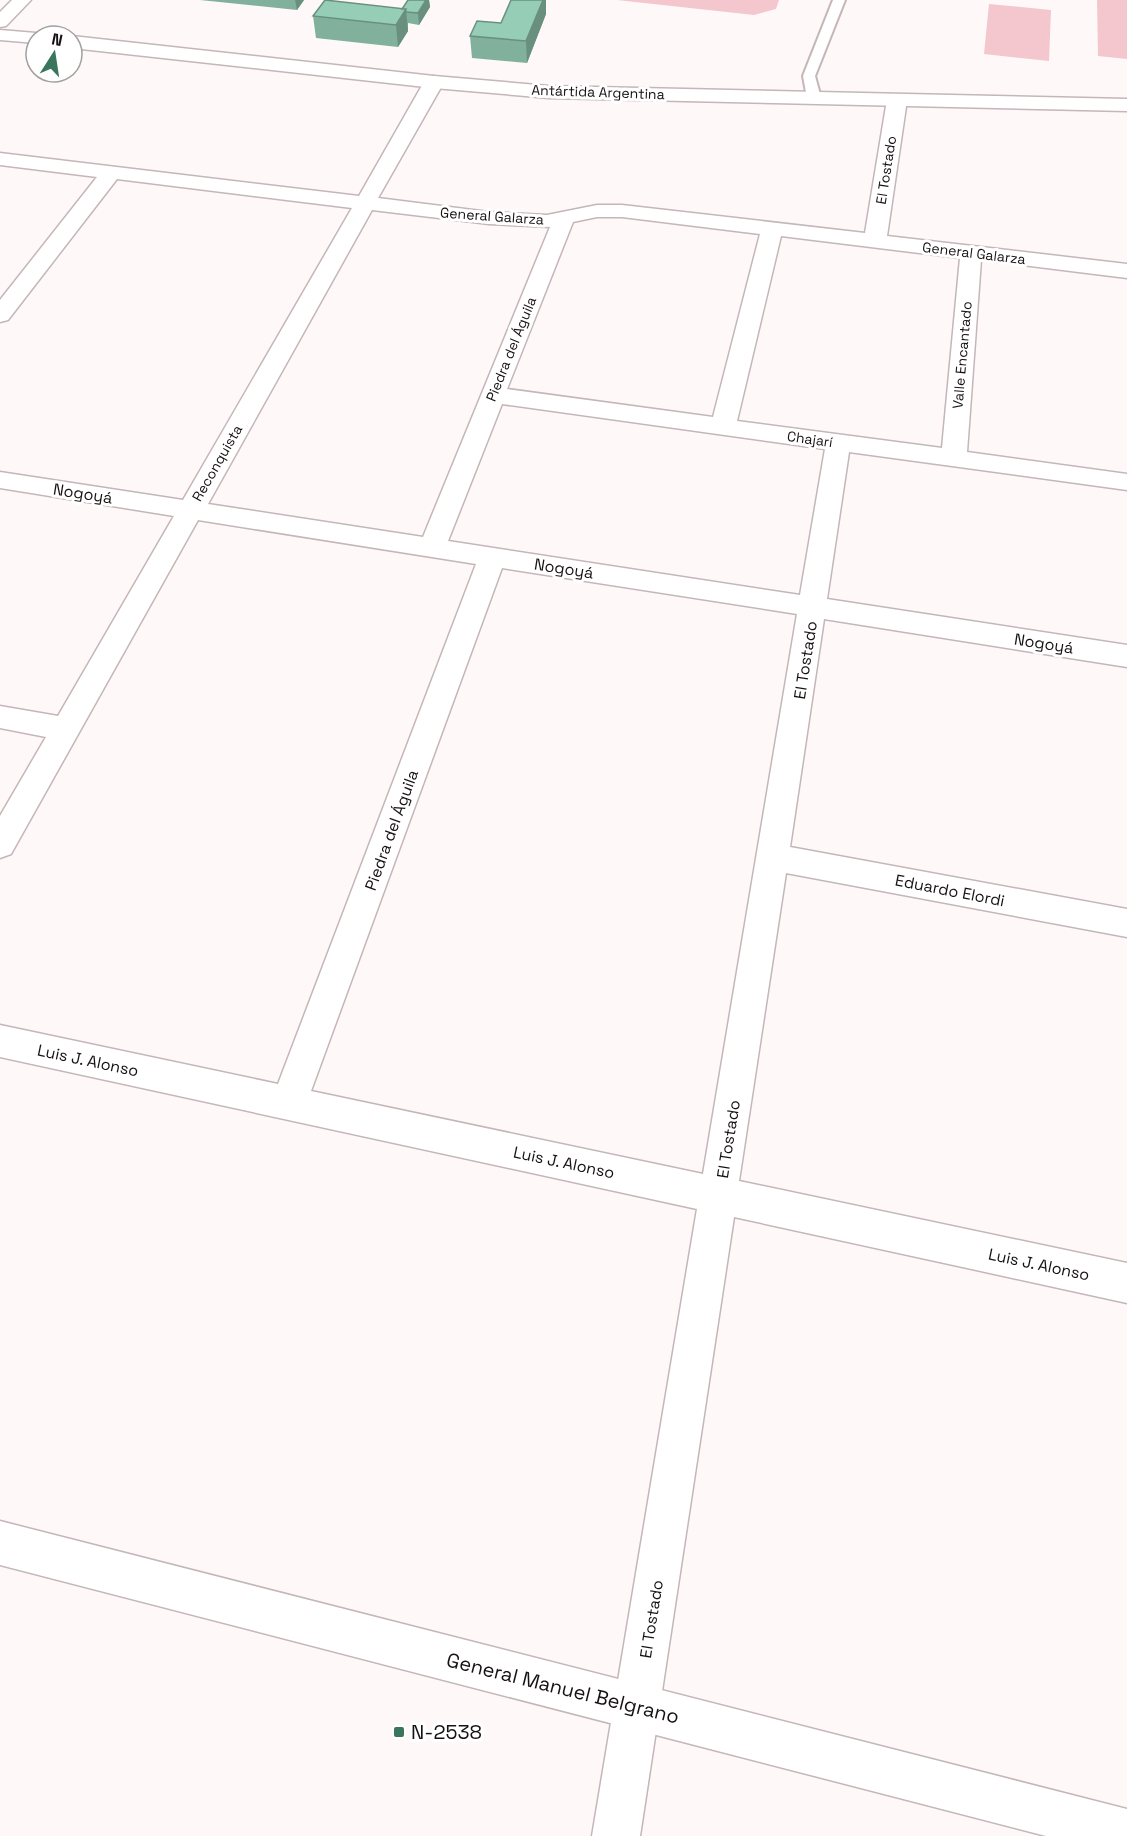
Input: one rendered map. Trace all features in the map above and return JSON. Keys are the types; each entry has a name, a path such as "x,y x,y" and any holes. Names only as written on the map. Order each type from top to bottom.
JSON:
{"street":[{"path":"0,22 22,0"},
{"path":"0,34 24,37"},
{"name":"Antártida Argentina","path":"84,43 434,82 549,92 1127,105"},
{"name":"Reconquista","path":"0,844 434,82"},
{"name":"El Tostado","path":"875,241 897,100"},
{"name":"General Galarza","path":"0,159 509,220 547,221 610,210 1127,271"},
{"path":"0,315 112,172"},
{"name":"Piedra del Águila","path":"432,547 564,218"},
{"path":"723,427 772,229"},
{"name":"Valle Encantado","path":"954,459 971,252"},
{"name":"Chajarí","path":"493,395 1127,482"},
{"name":"El Tostado","path":"616,1836 838,443"},
{"name":"Nogoyá","path":"0,480 1127,656"},
{"name":"Piedra del Águila","path":"289,1103 492,557"},
{"path":"0,717 66,729"},
{"name":"Eduardo Elordi","path":"773,857 1127,923"},
{"name":"Luis J. Alonso","path":"0,1041 1127,1283"},
{"name":"General Manuel Belgrano","path":"0,1543 1127,1833"}],"lane":[{"path":"814,98 809,76 839,0"}],"shaded area":[{"path":"617,0 779,0 776,9 754,15"},
{"path":"1097,0 1127,0 1127,59 1098,56"},
{"path":"989,4 1051,10 1049,61 984,54"}],"building":[{"path":"325,0 406,9 396,25 313,16"},
{"path":"408,0 426,0 418,13 406,12 406,9 402,9"},
{"path":"511,0 543,0 526,41 470,36 477,21 501,23"}],"place":[{"name":"N-2538","path":"399,1732"}]}
